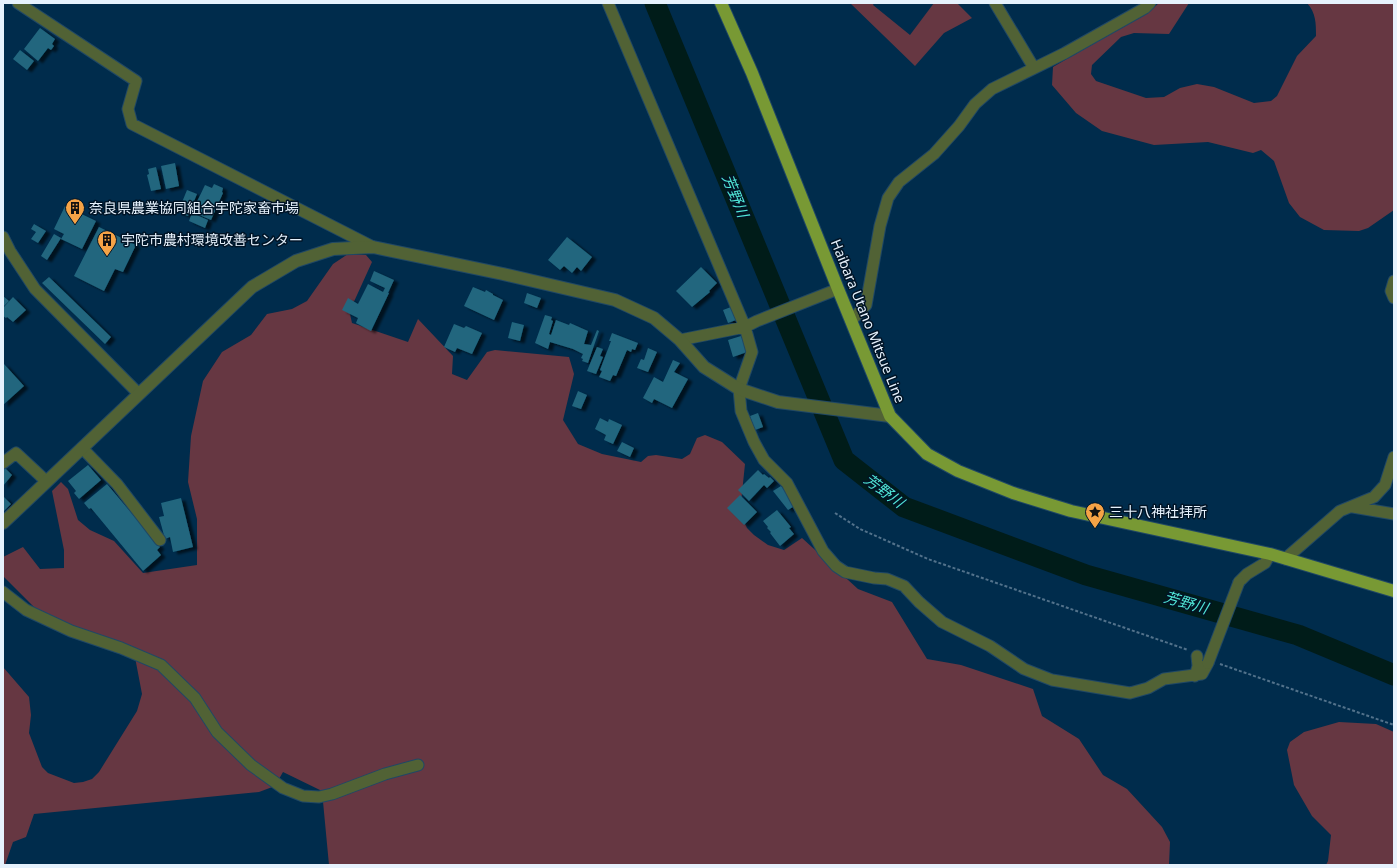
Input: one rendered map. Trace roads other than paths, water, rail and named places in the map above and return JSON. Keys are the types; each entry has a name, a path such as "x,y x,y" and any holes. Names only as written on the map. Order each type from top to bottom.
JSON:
{"main road":[{"name":"Haibara Utano Mitsue Line","path":"721,3 752,73 834,291 851,321 886,415 927,454 958,471 1013,493 1071,511 1270,554 1394,591"}],"street":[{"path":"18,3 136,81 128,109 132,124 373,247"},
{"path":"608,3 745,327 752,352 738,389 741,411 754,442 764,460 787,483 822,551 836,566 845,572 887,579 904,586 919,602 942,622 990,646 1024,669 1052,680 1130,693 1148,688 1164,679 1202,674 1213,663 1239,582 1247,574 1265,563 1270,554"},
{"path":"995,3 1034,68"},
{"path":"851,321 866,305 880,226 888,198 898,182 934,154 976,104 992,89 1066,53 1145,8 1150,3"},
{"path":"3,237 10,251 35,289 139,394"},
{"path":"3,522 252,287 296,262 333,249 373,247 503,274 615,300 654,318 680,340 704,367 738,389 778,402 886,415"},
{"path":"1394,281 1391,291 1394,298"},
{"path":"680,340 745,327 834,291"},
{"path":"82,448 118,484 160,540"},
{"path":"3,463 16,453 46,481"},
{"path":"1285,558 1340,512 1374,498 1385,485 1394,457"},
{"path":"1352,507 1394,514"},
{"path":"3,592 26,610 71,631 121,648 161,665 195,698 218,732 251,765 283,788 303,796 319,797 332,794 384,774 418,765"},
{"path":"1195,676 1198,666 1197,656"}],"waterway":[{"name":"芳野川","path":"655,3 844,460 904,507 1086,575 1298,635 1394,675"}],"place":[{"name":"奈良県農業協同組合宇陀家畜市場","path":"75,225"},
{"name":"宇陀市農村環境改善センター","path":"107,257"},
{"name":"三十八神社拝所","path":"1095,529"}]}
